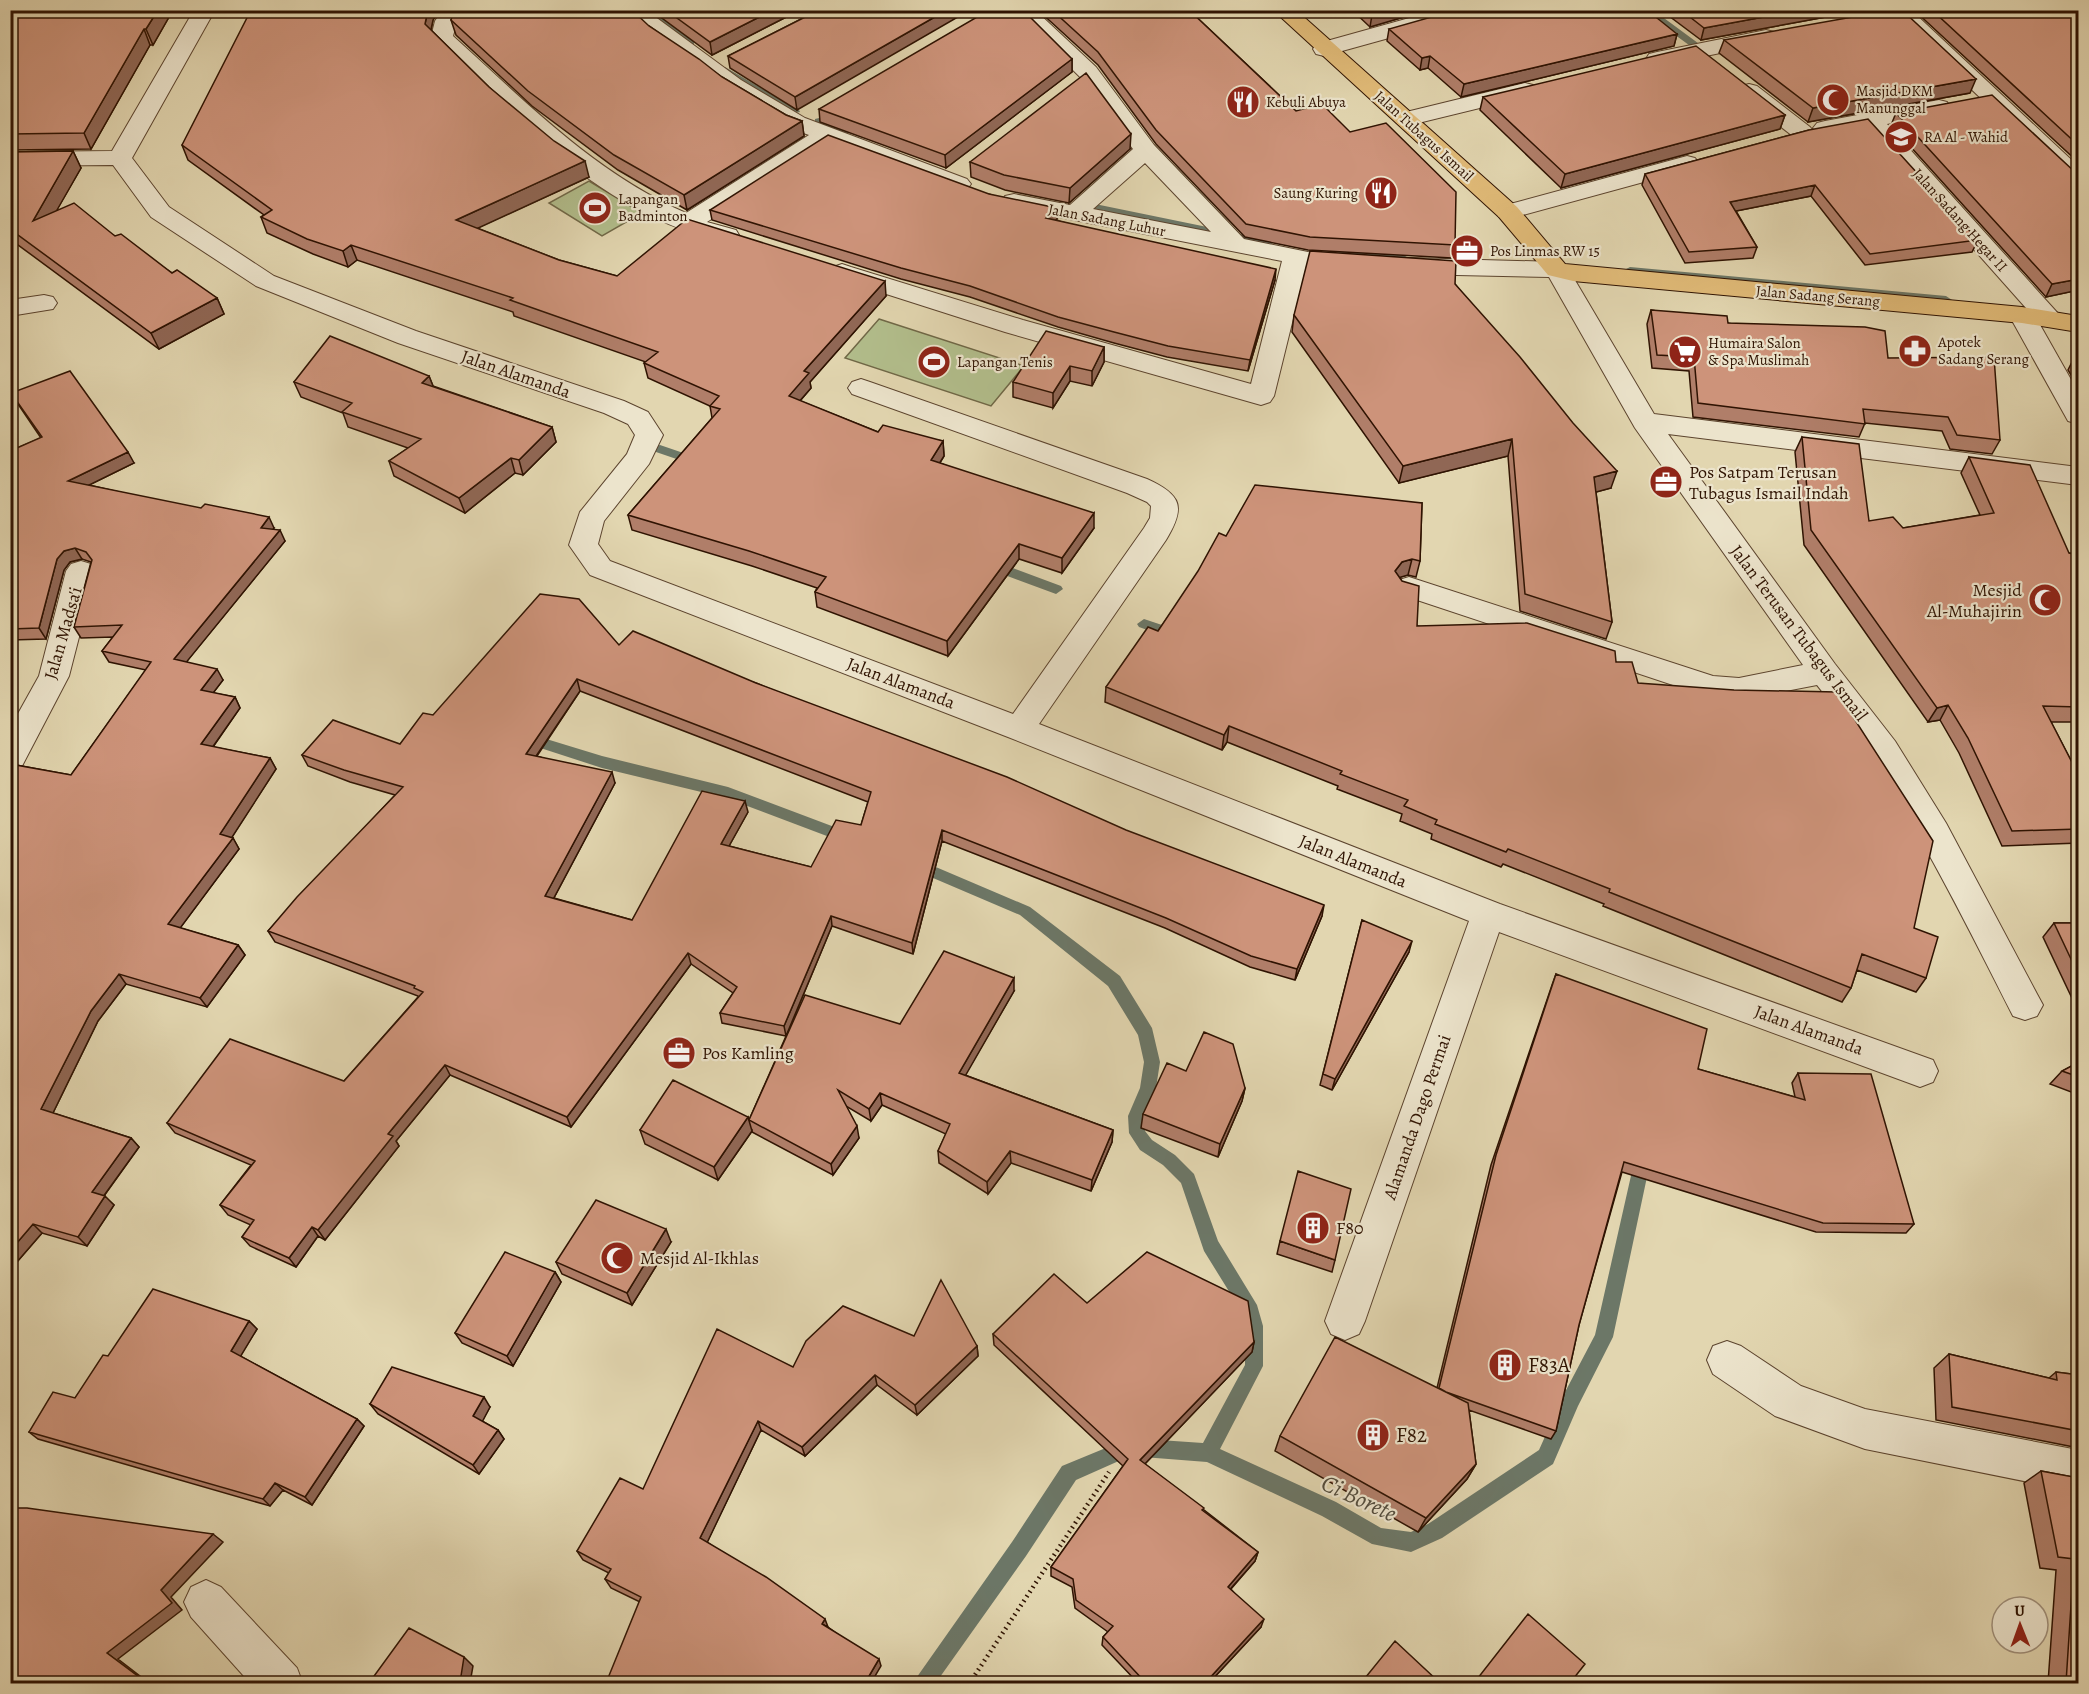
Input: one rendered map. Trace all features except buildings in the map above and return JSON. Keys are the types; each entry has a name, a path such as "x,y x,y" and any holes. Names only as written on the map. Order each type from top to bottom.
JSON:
{"main road":[{"name":"Jalan Tubagus Ismail","path":"1283,10 1508,212 1557,270"},
{"name":"Jalan Sadang Serang","path":"1557,270 2022,315 2079,324"}],"street":[{"path":"10,159 120,158 205,10"},
{"path":"1022,10 1088,72 1146,150 1237,246"},
{"path":"1324,49 1464,10"},
{"path":"454,12 444,22 442,37 501,94 591,168 658,209 688,223 744,241"},
{"name":"Jalan Sadang Luhur","path":"636,12 721,62 733,85 807,117 827,134 958,173 983,193 1296,257 1384,265 1484,270 1557,270"},
{"path":"1890,14 2079,178"},
{"path":"1640,63 1696,49 1788,33"},
{"path":"1678,36 1802,132"},
{"path":"1070,87 1088,72"},
{"path":"1406,119 1549,84"},
{"path":"1779,138 1973,101"},
{"name":"Jalan Sadang Hegar II","path":"1871,120 2050,319"},
{"path":"688,223 827,134"},
{"path":"1075,213 1146,150"},
{"path":"1508,212 1711,157"},
{"name":"Jalan Alamanda","path":"120,158 160,213 265,281 407,337 615,407 638,418 649,435 639,458 590,519 583,545 600,568 1019,729 1488,914 1920,1071"},
{"path":"823,266 1014,326 1261,396 1296,257"},
{"name":"Jalan Terusan Tubagus Ismail","path":"1557,270 1646,422 1824,672 1851,702 1887,751 1927,817 2025,1005"},
{"path":"10,308 44,303"},
{"path":"2022,315 2079,415"},
{"path":"861,388 1137,486 1157,495 1165,505 1164,518 1156,533 1019,729"},
{"path":"1646,422 2079,476"},
{"name":"Jalan Madsa'i","path":"10,759 54,676 81,570"},
{"path":"1409,587 1712,687 1739,688 1824,672"},
{"name":"Alamanda Dago Permai","path":"1346,1321 1488,914"},
{"path":"1727,1360 1790,1402 1865,1429 2079,1471"},
{"path":"207,1602 281,1683"}],"path":[{"path":"969,1683 1109,1472"}],"green space":[{"name":"Lapangan Badminton","path":"589,181 642,213 602,236 549,203"},
{"name":"Lapangan Tenis","path":"879,319 1024,366 991,406 845,358"}],"waterway":[{"path":"1646,10 1697,46"},
{"path":"652,14 690,43"},
{"path":"725,70 795,112"},
{"path":"819,121 847,131"},
{"path":"1095,207 1212,231"},
{"path":"1238,237 1271,241"},
{"path":"1340,250 1405,259"},
{"path":"1630,270 1946,300"},
{"path":"660,449 697,462"},
{"path":"991,565 1056,589"},
{"path":"1144,624 1178,636"},
{"path":"530,739 602,762 728,793 848,838"},
{"path":"917,865 1025,911 1114,981 1146,1033 1152,1062 1148,1088 1136,1116 1137,1133 1146,1145 1169,1160 1188,1179 1210,1245 1251,1311 1254,1326 1254,1366 1208,1453"},
{"name":"Ci Borete","path":"1208,1453 1329,1509 1379,1537 1411,1542 1435,1531 1546,1457 1571,1400 1604,1337 1643,1158"},
{"name":"Ci Borete","path":"922,1684 1019,1549 1069,1473 1130,1447 1208,1453"}],"place":[{"name":"Masjid DKM Manunggal","path":"1833,100"},
{"name":"Kebuli Abuya","path":"1243,102"},
{"name":"RA Al - Wahid","path":"1901,137"},
{"name":"Saung Kuring","path":"1381,193"},
{"name":"Lapangan Badminton","path":"595,208"},
{"name":"Pos Linmas RW 15","path":"1467,251"},
{"name":"Apotek Sadang Serang","path":"1915,351"},
{"name":"Humaira Salon & Spa Muslimah","path":"1685,352"},
{"name":"Lapangan Tenis","path":"934,362"},
{"name":"Pos Satpam Terusan Tubagus Ismail Indah","path":"1666,482"},
{"name":"Mesjid Al-Muhajirin","path":"2045,600"},
{"name":"Pos Kamling","path":"679,1053"},
{"name":"F80","path":"1313,1228"},
{"name":"Mesjid Al-Ikhlas","path":"617,1258"},
{"name":"F83A","path":"1505,1365"},
{"name":"F82","path":"1373,1435"}]}
